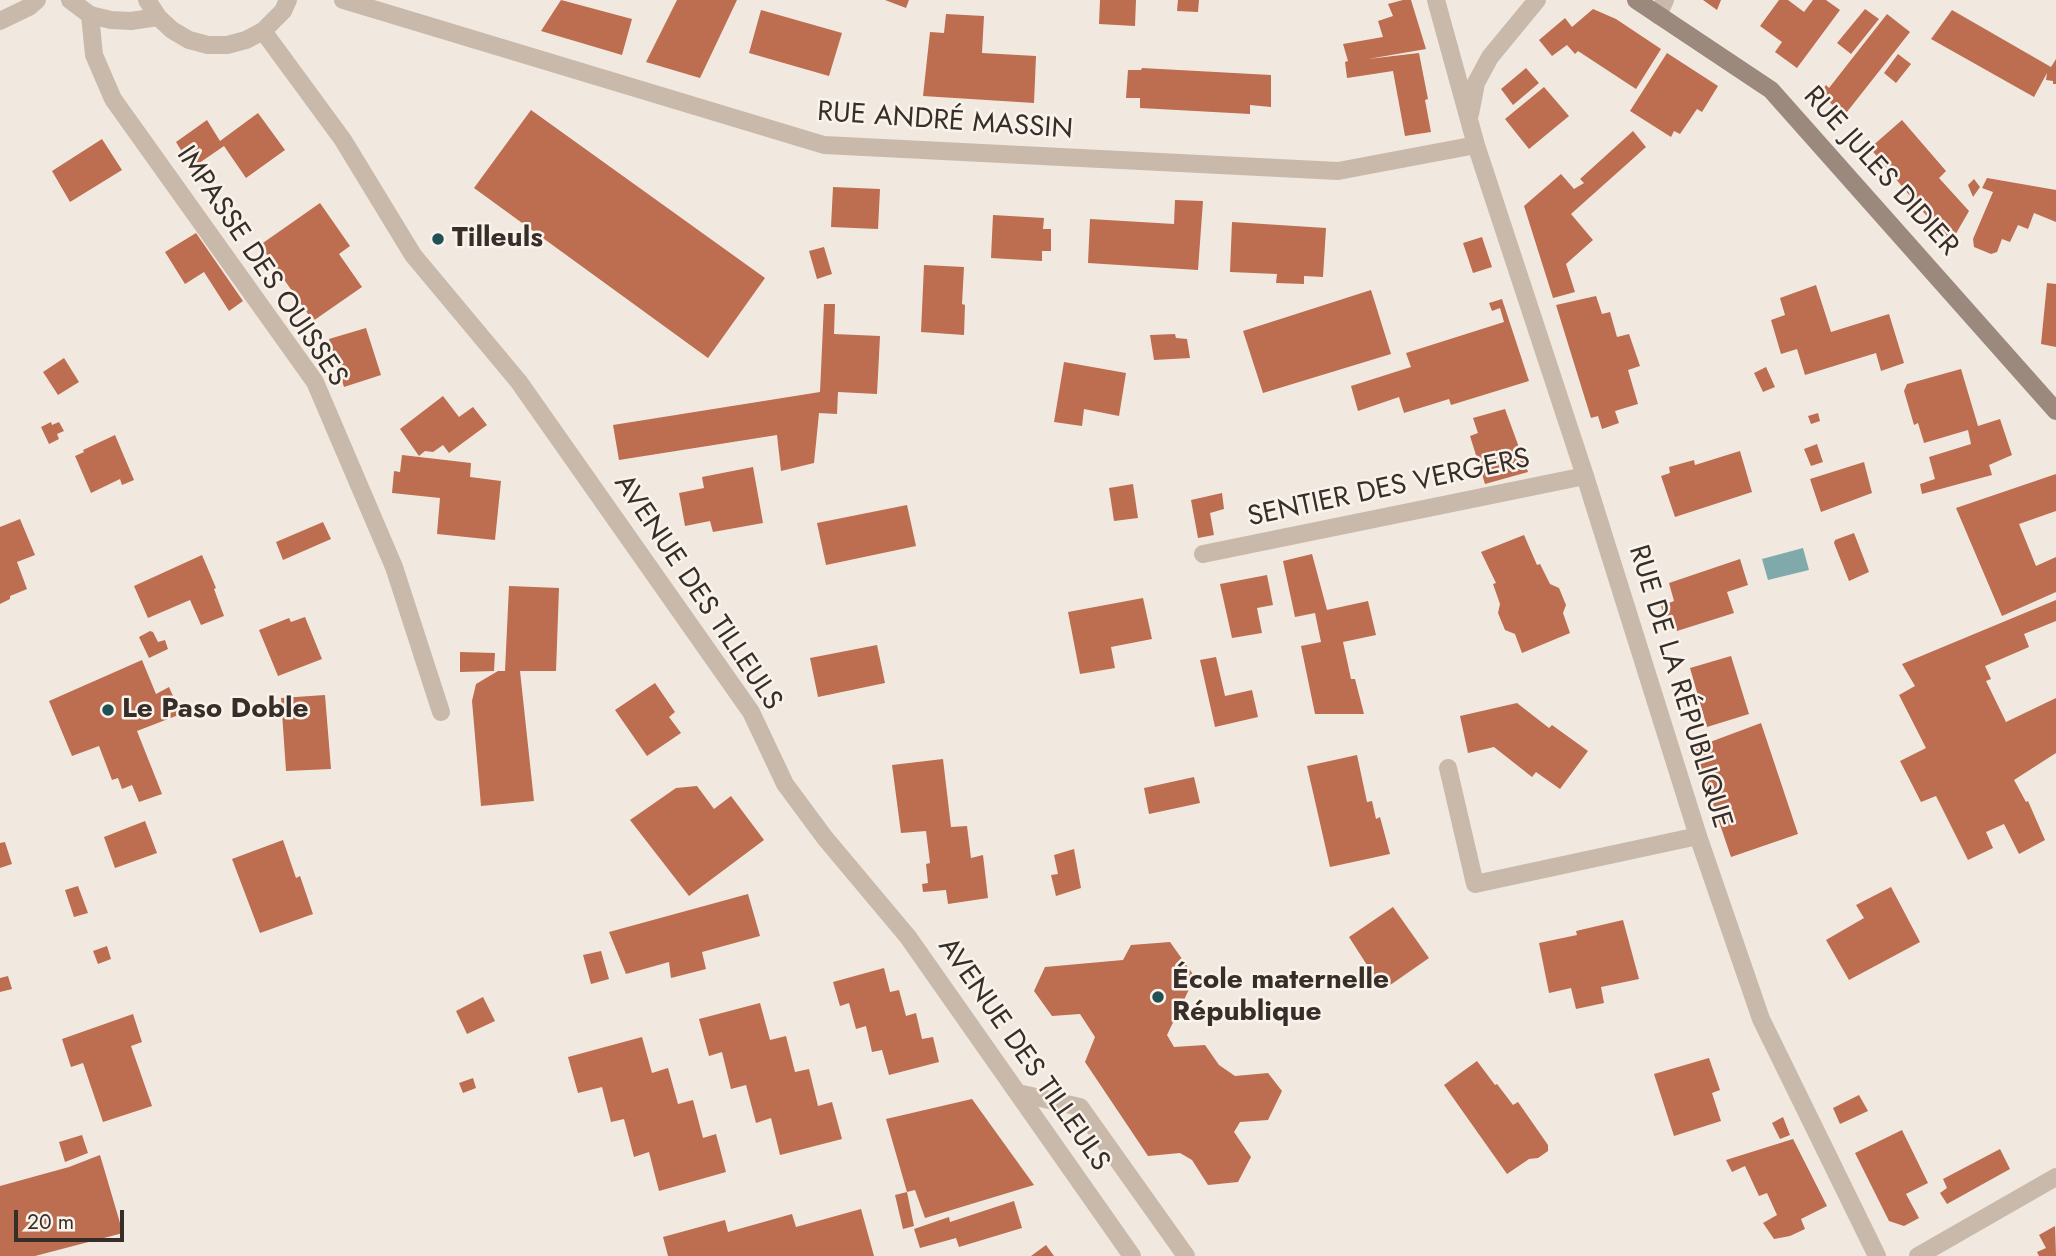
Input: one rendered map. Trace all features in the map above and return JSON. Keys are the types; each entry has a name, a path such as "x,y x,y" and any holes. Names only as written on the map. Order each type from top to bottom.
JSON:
{"street":[{"path":"0,21 29,7 37,0"},
{"path":"70,0 90,15 111,20 131,21 158,17"},
{"path":"147,0 158,17 172,30 189,40 208,45 237,43 263,31 283,11 288,0"},
{"name":"RUE ANDRÉ MASSIN","path":"343,0 383,6 824,145 1338,171 1476,145"},
{"name":"RUE DE LA RÉPUBLIQUE","path":"1436,0 1476,145 1585,476 1698,836 1761,1019 1877,1256"},
{"name":"RUE DE LA RÉPUBLIQUE","path":"1469,117 1476,83 1490,57 1537,0"},
{"name":"RUE JULES DIDIER","path":"1636,0 1662,7 1771,90 2056,411"},
{"name":"IMPASSE DES OUISSES","path":"90,15 94,55 113,99 316,382 394,567 441,712"},
{"name":"AVENUE DES TILLEULS","path":"263,31 343,140 413,254 519,382 751,712 785,783 825,838 908,937 1132,1256"},
{"name":"SENTIER DES VERGERS","path":"1203,554 1585,476"},
{"path":"1448,768 1475,884 1698,836"},
{"path":"1018,1093 1080,1107 1186,1256"},
{"path":"1918,1256 2056,1177"}],"water":[{"path":"1803,548 1809,570 1768,580 1762,559"}],"building":[{"path":"561,0 632,19 622,55 541,31"},
{"path":"677,0 737,0 700,78 646,62"},
{"path":"885,0 909,0 906,8"},
{"path":"1100,0 1136,0 1135,26 1099,24"},
{"path":"1178,0 1199,0 1198,12 1177,11"},
{"path":"1411,0 1426,49 1368,59 1419,53 1431,132 1405,136 1393,71 1347,78 1345,62 1348,61 1343,44 1383,37 1378,21 1393,16 1388,4"},
{"path":"1703,0 1721,0 1717,10"},
{"path":"1779,0 1788,0 1804,12 1813,0 1826,0 1840,10 1797,68 1775,52 1782,42 1760,26"},
{"path":"1593,9 1616,19 1661,49 1636,89 1578,51 1575,54 1567,45 1552,56 1539,40 1565,18 1572,27"},
{"path":"1865,9 1879,19 1851,54 1837,43"},
{"path":"761,10 842,33 829,76 749,53"},
{"path":"1952,10 2051,67 2056,59 2056,84 2046,80 2047,73 2034,97 1931,39"},
{"path":"946,14 984,16 982,53 1036,56 1034,103 923,96 930,32 944,33"},
{"path":"1887,14 1910,32 1843,117 1821,92 1826,85 1829,88"},
{"path":"1667,53 1718,86 1702,112 1697,109 1680,134 1674,131 1671,137 1630,111"},
{"path":"1898,54 1911,64 1896,83 1884,73"},
{"path":"1142,68 1271,75 1271,107 1250,105 1250,114 1140,108 1140,98 1126,98 1128,70"},
{"path":"1526,68 1539,83 1513,105 1501,89"},
{"path":"1544,87 1569,116 1529,149 1505,119"},
{"path":"531,110 765,278 708,358 474,188"},
{"path":"258,113 285,150 246,178 224,146 192,168 176,142 207,120 220,141"},
{"path":"1902,120 1946,171 1939,178 1969,211 1950,244 1870,148"},
{"path":"1633,131 1646,147 1571,214 1593,240 1566,264 1575,292 1553,298 1524,206 1561,174 1574,189 1584,183 1580,179"},
{"path":"102,139 122,170 70,202 52,171"},
{"path":"1987,178 2056,190 2056,222 2034,213 2028,229 2018,225 2010,242 2002,239 1997,252 1991,254 1974,247 1973,239 1993,192 1982,188"},
{"path":"1974,179 1980,187 1973,197 1968,185"},
{"path":"833,187 880,189 878,229 831,227"},
{"path":"1175,200 1203,201 1198,270 1088,263 1090,219 1174,224"},
{"path":"320,203 350,246 339,254 362,287 313,321 260,245"},
{"path":"993,215 1044,218 1043,229 1051,229 1051,251 1042,251 1042,261 991,258"},
{"path":"1232,222 1326,228 1323,277 1304,276 1304,284 1276,283 1277,274 1230,272"},
{"path":"196,233 243,301 229,311 204,272 185,284 165,252"},
{"path":"1482,237 1492,267 1473,273 1463,243"},
{"path":"824,247 832,274 817,279 809,251"},
{"path":"924,265 964,267 964,335 921,332"},
{"path":"2047,283 2056,284 2056,347 2041,344"},
{"path":"1816,285 1831,332 1889,314 1904,363 1881,371 1876,353 1805,375 1797,349 1781,354 1771,320 1785,315 1780,298"},
{"path":"1371,290 1391,354 1263,393 1243,331"},
{"path":"1596,296 1602,314 1610,312 1617,337 1629,334 1640,366 1628,370 1638,404 1615,411 1619,423 1602,429 1598,416 1591,418 1556,305"},
{"path":"1502,299 1529,381 1451,405 1449,399 1404,413 1399,397 1358,411 1351,386 1411,367 1406,353 1504,322 1500,308 1492,311 1489,303"},
{"path":"824,304 835,304 834,334 880,336 877,394 838,392 837,414 819,413 814,463 781,471 777,435 619,460 613,425 820,392"},
{"path":"366,328 381,375 344,387 329,339"},
{"path":"1175,334 1176,338 1187,339 1190,358 1154,360 1150,335"},
{"path":"64,358 79,382 58,395 43,372"},
{"path":"1064,362 1126,373 1119,416 1084,409 1082,426 1054,422"},
{"path":"1766,367 1775,387 1763,392 1754,373"},
{"path":"1961,369 1978,426 2000,419 2012,455 1989,465 1992,475 1922,494 1920,484 1935,479 1929,457 1971,444 1968,430 1924,443 1918,423 1914,425 1904,391 1907,384"},
{"path":"443,396 459,417 473,407 487,425 449,453 443,445 433,452 425,451 419,456 400,429"},
{"path":"1505,409 1528,472 1485,484 1470,436 1478,433 1473,418"},
{"path":"1818,413 1820,421 1811,424 1808,416"},
{"path":"51,422 52,425 59,422 64,431 57,434 59,439 49,444 41,427"},
{"path":"115,435 134,480 122,485 120,479 91,493 75,456"},
{"path":"1817,444 1823,462 1811,466 1804,449"},
{"path":"1740,451 1752,492 1675,517 1661,476 1670,473 1669,467 1694,460 1695,465"},
{"path":"402,455 471,463 470,477 501,481 495,540 437,534 440,498 392,493 394,471 400,472"},
{"path":"1864,462 1872,493 1821,512 1810,479"},
{"path":"753,467 763,523 713,532 710,521 685,526 679,493 704,488 702,477"},
{"path":"2056,474 2056,511 2019,524 2036,566 2056,557 2056,592 2002,616 1956,508"},
{"path":"1133,484 1138,518 1114,521 1109,488"},
{"path":"1222,493 1224,509 1210,513 1214,535 1198,538 1191,500"},
{"path":"907,505 916,546 826,565 817,523"},
{"path":"20,519 35,555 17,562 27,589 10,596 10,599 0,604 0,527"},
{"path":"323,522 331,539 283,560 276,542"},
{"path":"1854,533 1869,572 1849,581 1834,543 1835,540"},
{"path":"1524,535 1537,565 1540,564 1550,584 1559,588 1566,605 1563,613 1570,633 1522,653 1515,634 1505,630 1498,613 1500,604 1493,584 1496,583 1481,552"},
{"path":"1312,554 1327,610 1368,601 1376,635 1343,642 1351,679 1355,679 1364,714 1315,714 1301,646 1321,642 1315,613 1295,617 1283,561"},
{"path":"202,555 224,616 201,625 190,600 148,618 134,586"},
{"path":"1740,559 1748,585 1727,592 1734,613 1677,631 1673,621 1666,624 1661,606 1674,601 1669,583"},
{"path":"1267,575 1273,605 1257,608 1262,633 1232,638 1220,584"},
{"path":"509,586 559,588 556,671 520,671 534,801 481,806 472,701 476,684 498,671 505,671"},
{"path":"1143,598 1152,639 1111,647 1115,668 1080,674 1068,612"},
{"path":"2056,600 2056,621 2024,634 2029,647 1985,666 1991,679 1986,681 2006,722 2056,698 2056,753 2014,780 2026,802 2028,801 2045,840 2019,854 2004,824 1986,832 1993,848 1968,860 1936,796 1921,802 1900,761 1926,748 1899,695 1915,686 1902,664"},
{"path":"305,617 322,659 278,676 259,630 289,618 291,622"},
{"path":"150,631 158,642 165,640 168,649 149,658 139,637"},
{"path":"877,645 885,683 818,697 810,658"},
{"path":"460,652 495,653 494,671 460,672"},
{"path":"1731,656 1749,714 1707,727 1690,668"},
{"path":"1216,657 1225,696 1252,690 1258,717 1215,727 1200,660"},
{"name":"Le Paso Doble","path":"142,660 156,694 169,687 181,714 137,731 162,794 139,802 132,785 122,789 118,778 112,780 99,746 72,756 49,701"},
{"path":"655,683 675,712 669,717 681,733 647,756 615,710"},
{"path":"325,695 331,769 286,771 281,698"},
{"path":"1517,703 1549,728 1552,725 1588,751 1560,789 1536,772 1532,777 1494,747 1468,753 1460,716"},
{"path":"1761,723 1798,834 1731,857 1694,748"},
{"path":"1357,755 1367,802 1372,801 1376,819 1380,817 1390,854 1330,867 1307,766"},
{"path":"943,759 951,827 967,826 971,858 983,855 988,898 948,904 946,890 923,892 922,884 928,883 926,864 930,863 926,831 901,833 892,765"},
{"path":"1194,777 1200,803 1149,814 1144,788"},
{"path":"697,786 714,809 731,796 764,840 689,896 630,820 676,788"},
{"path":"145,821 157,853 115,868 104,837"},
{"path":"283,840 296,878 300,876 313,914 260,933 232,859"},
{"path":"5,842 12,864 0,868 0,843"},
{"path":"1074,849 1081,888 1056,896 1051,875 1058,874 1054,855"},
{"path":"78,886 88,913 74,917 65,890"},
{"path":"1891,887 1920,942 1849,980 1826,940 1864,918 1856,905"},
{"path":"748,894 760,936 702,952 706,969 671,978 669,962 626,974 609,932"},
{"path":"1393,907 1429,958 1383,990 1349,937"},
{"path":"1623,920 1639,979 1601,987 1604,1003 1576,1009 1571,988 1549,993 1539,943 1577,935 1576,931"},
{"path":"1170,942 1195,977 1167,1035 1174,1047 1205,1045 1219,1065 1235,1076 1268,1073 1282,1091 1268,1120 1240,1122 1234,1132 1251,1157 1238,1182 1208,1185 1192,1160 1180,1153 1148,1156 1085,1062 1095,1037 1080,1014 1052,1016 1034,991 1045,967 1123,960 1131,945"},
{"path":"107,946 111,959 98,964 93,951"},
{"path":"601,951 609,979 591,984 583,955"},
{"path":"884,968 890,992 899,990 906,1016 916,1013 922,1039 933,1037 939,1062 889,1075 882,1050 872,1052 866,1026 856,1029 849,1003 840,1006 833,982"},
{"path":"8,976 12,989 0,992 0,978"},
{"path":"483,997 495,1021 467,1034 456,1011"},
{"path":"760,1003 770,1040 786,1036 795,1072 809,1069 818,1106 832,1102 842,1139 780,1155 771,1118 756,1123 746,1085 731,1089 722,1052 709,1056 699,1019"},
{"path":"133,1014 142,1042 131,1046 152,1106 103,1122 83,1063 71,1067 62,1039"},
{"path":"642,1037 652,1073 668,1068 678,1104 693,1100 703,1138 716,1134 726,1172 659,1191 649,1152 634,1157 624,1119 611,1122 602,1087 578,1093 568,1057"},
{"path":"1709,1058 1720,1090 1712,1093 1721,1121 1674,1136 1654,1074"},
{"path":"1477,1061 1513,1105 1518,1102 1548,1145 1548,1151 1538,1158 1529,1159 1507,1174 1444,1085"},
{"path":"473,1078 476,1088 463,1093 459,1083"},
{"path":"1859,1095 1868,1111 1840,1124 1833,1108"},
{"path":"972,1099 1034,1185 925,1218 915,1190 907,1192 886,1119"},
{"path":"1783,1117 1790,1135 1780,1139 1772,1123"},
{"path":"1902,1130 1928,1183 1906,1194 1919,1218 1904,1226 1889,1221 1855,1153"},
{"path":"82,1135 88,1153 65,1162 59,1142"},
{"path":"1793,1139 1827,1206 1801,1219 1805,1229 1774,1239 1763,1223 1777,1215 1767,1193 1759,1196 1745,1166 1732,1172 1726,1160"},
{"path":"2000,1149 2010,1169 1947,1204 1940,1193 1947,1188 1943,1179"},
{"path":"100,1155 123,1233 35,1256 0,1256 0,1186 69,1167"},
{"path":"907,1192 914,1226 903,1229 895,1195"},
{"path":"1014,1201 1022,1228 959,1247 956,1238 920,1248 914,1229 949,1217 950,1222"},
{"path":"861,1209 874,1256 668,1256 663,1237 725,1220 728,1232 792,1214 796,1227"},
{"path":"2055,1226 2056,1256 2039,1256 2037,1252 2046,1248 2039,1235"},
{"path":"1046,1245 1054,1256 1031,1256"}],"place":[{"name":"Tilleuls","path":"438,239"},
{"name":"Le Paso Doble","path":"108,710"},
{"name":"École maternelle République","path":"1158,997"}]}
